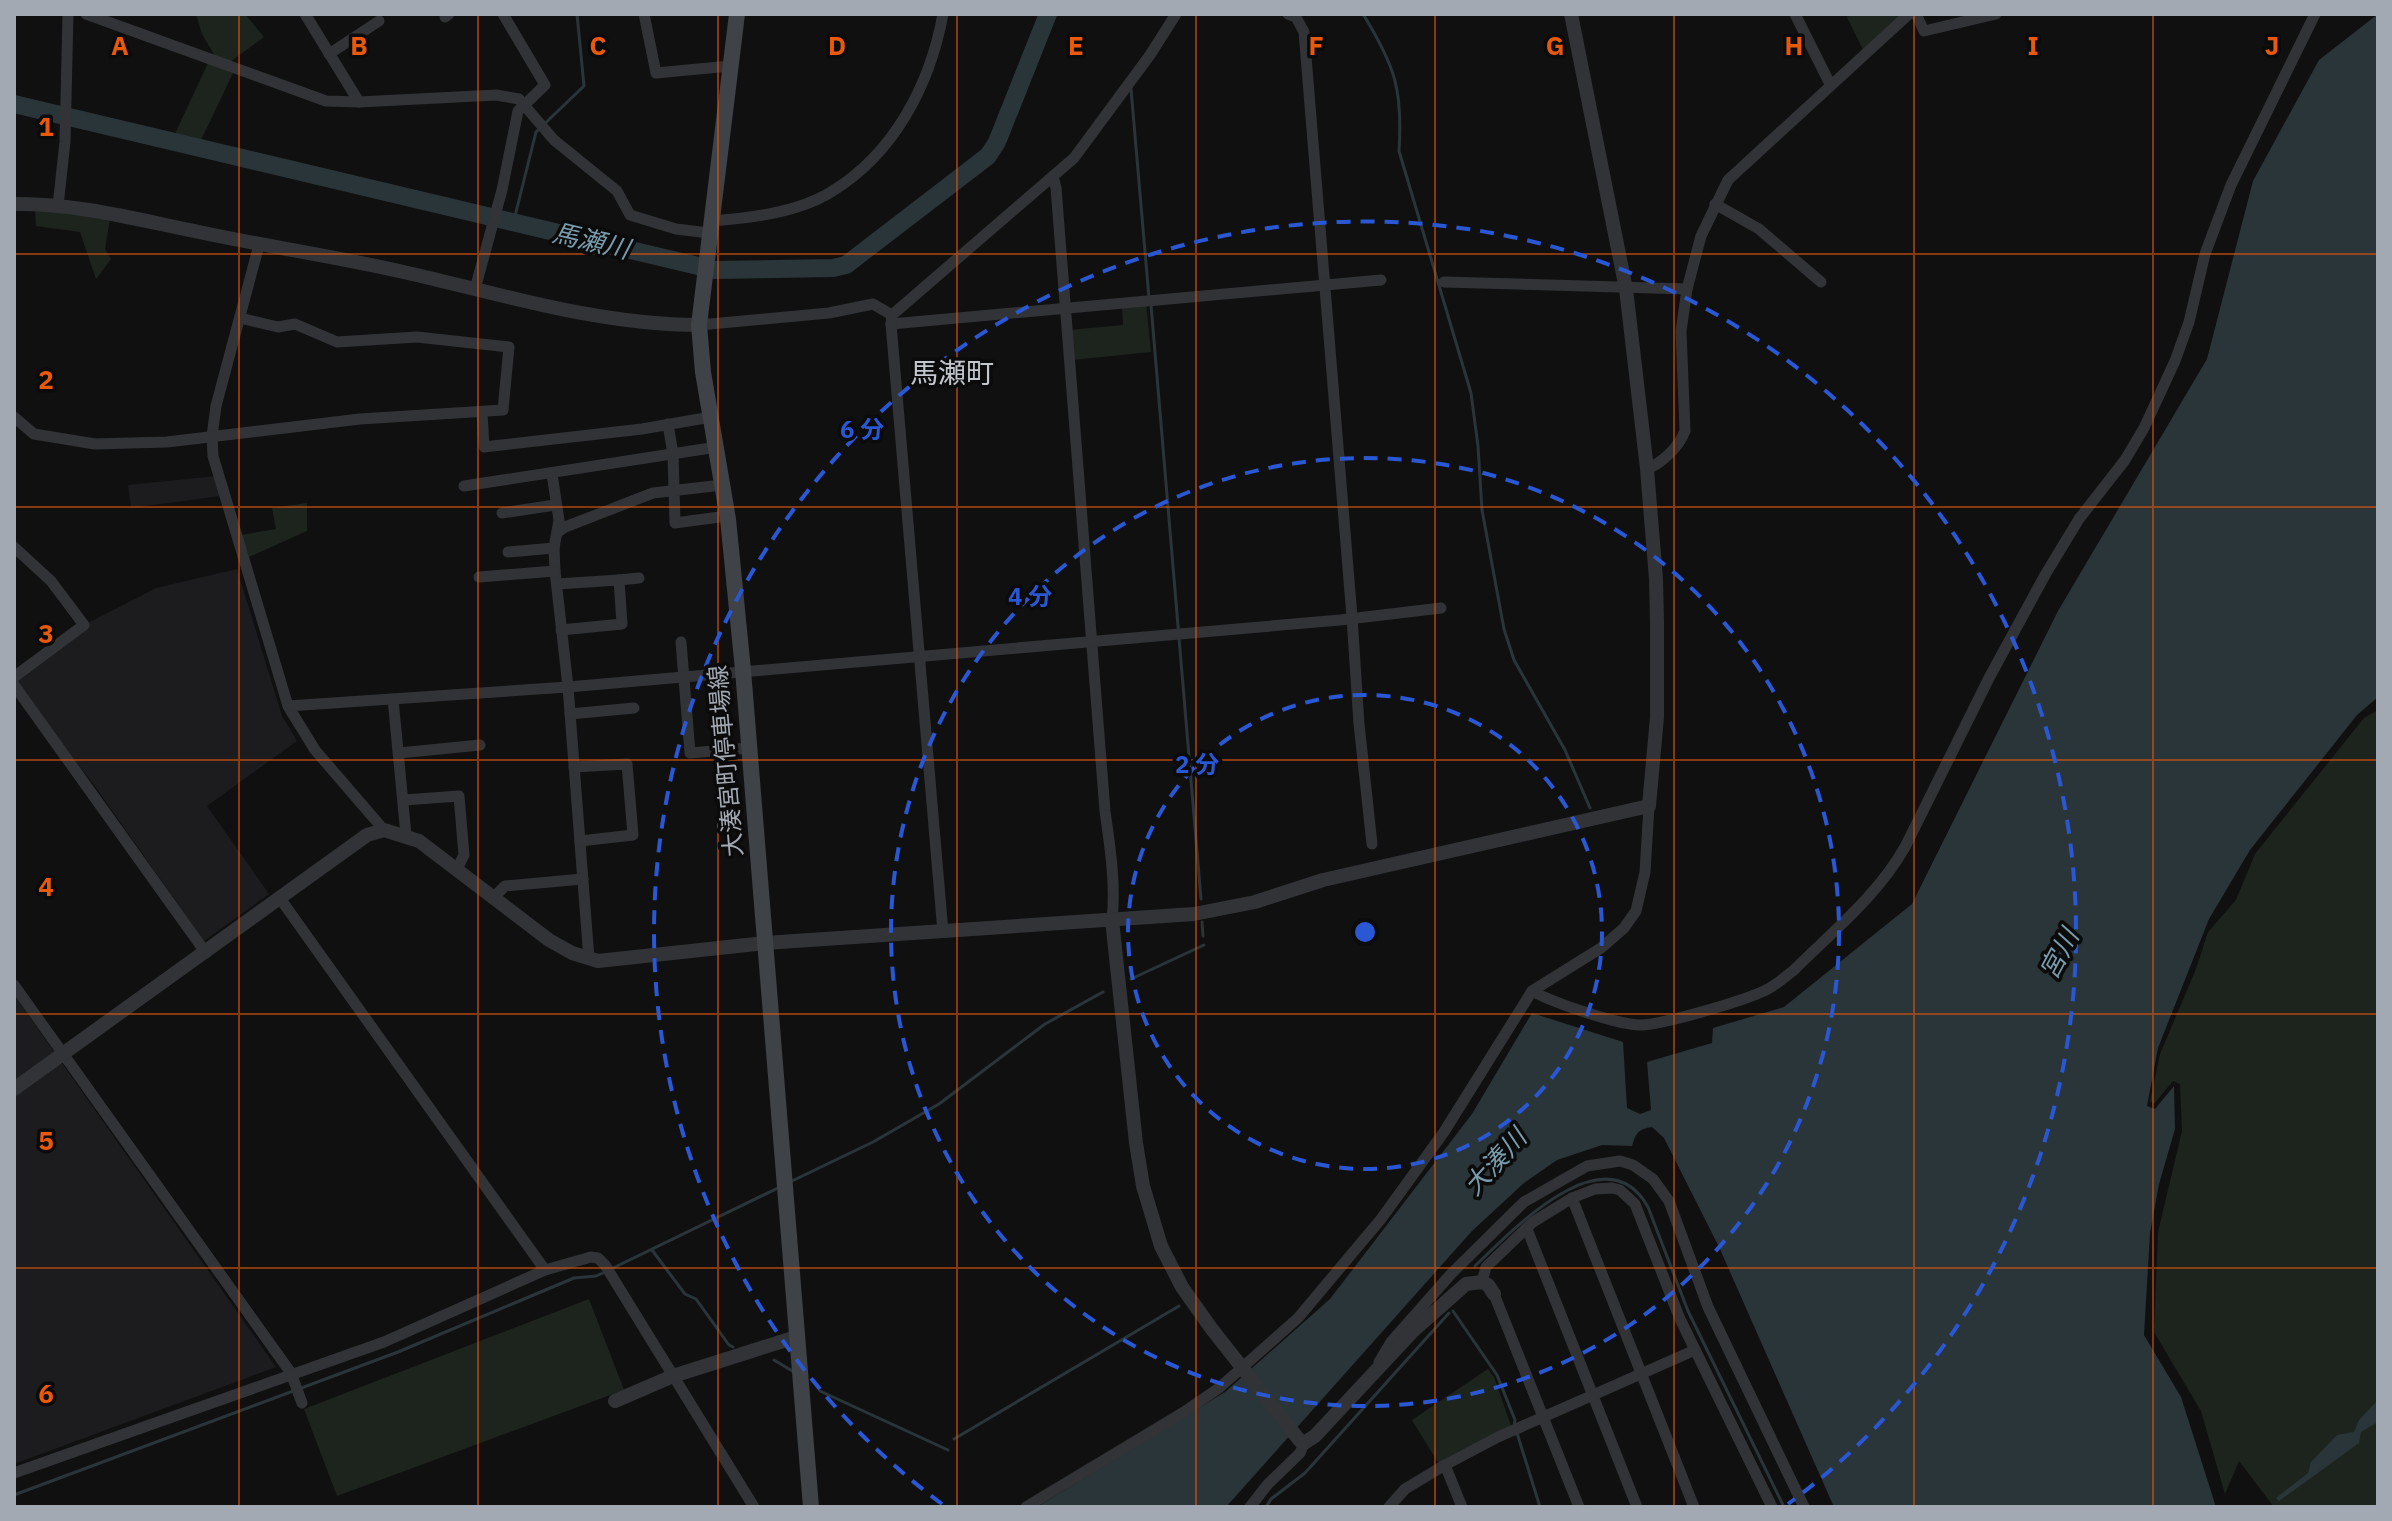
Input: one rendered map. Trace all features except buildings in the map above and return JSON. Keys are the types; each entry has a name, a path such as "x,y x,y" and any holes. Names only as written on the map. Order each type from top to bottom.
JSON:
{"main road":[{"name":"大湊宮町停車場線","path":"737,14 699,325 703,372 727,516 743,670 811,1507"}],"street":[{"path":"58,206 65,142 68,14"},
{"path":"86,14 326,101 514,97 567,152 617,191 630,215 676,229 710,227 793,207 829,193 871,163 903,120 923,81 939,37 943,14"},
{"path":"475,289 502,190 518,111 543,88 544,82 503,14"},
{"path":"644,14 656,73 730,66"},
{"path":"891,320 1082,147 1143,65 1176,14"},
{"path":"1288,14 1296,17 1304,32 1359,724 1372,844"},
{"path":"1026,1507 1184,1412 1242,1368 1298,1318 1381,1219 1444,1132 1532,991 1601,948 1624,928 1636,911 1645,872 1657,717 1656,579 1626,289 1571,14"},
{"path":"1795,14 1830,84"},
{"path":"1647,469 1655,466 1681,441 1685,431 1681,331 1687,289 1701,236 1728,180 1909,14"},
{"path":"1916,14 1924,31 1996,14"},
{"path":"1532,991 1553,1001 1636,1025 1653,1024 1741,1000 1779,982 1794,970 1891,872 2038,587 2079,519 2125,460 2144,428 2189,322 2205,254 2231,185 2315,14"},
{"path":"310,16 359,102"},
{"path":"329,54 379,21"},
{"path":"1053,176 1111,856 1112,920 1136,1143 1154,1225 1182,1287 1300,1440 1300,1453 1268,1484 1250,1507"},
{"path":"14,204 58,206 103,213 360,262 566,310 659,325 699,325 829,313 873,304 891,320 943,932"},
{"path":"1715,204 1759,229 1821,282"},
{"path":"259,245 216,406 213,456 288,706 315,750 384,830"},
{"path":"891,320 1381,280"},
{"path":"1444,282 1687,289"},
{"path":"14,417 34,434 95,444 167,442 360,419 503,410 509,347 417,337 337,342 295,324 278,327 240,318"},
{"path":"482,413 484,447 711,417"},
{"path":"668,424 673,454 675,523 727,516"},
{"path":"464,486 717,447"},
{"path":"552,474 558,532 554,548 556,577 568,687 589,959"},
{"path":"558,532 653,493 722,485"},
{"path":"502,513 555,505"},
{"path":"14,547 51,581 84,625 14,677"},
{"path":"508,552 554,548"},
{"path":"479,577 639,578"},
{"path":"561,630 622,624 619,580"},
{"path":"288,706 568,687 1441,608"},
{"path":"681,642 690,753 749,748"},
{"path":"14,685 206,953"},
{"path":"393,699 406,835"},
{"path":"570,714 634,708"},
{"path":"399,753 480,745"},
{"path":"574,767 627,764 633,835 580,841"},
{"path":"404,800 459,796 464,855 457,869"},
{"path":"14,1089 367,835 384,830 419,841 549,940 572,953 607,961 765,943 1194,914 1225,909 1323,880 1649,806"},
{"path":"494,897 505,886 583,879"},
{"path":"279,897 545,1270"},
{"path":"14,985 291,1373 302,1403"},
{"path":"1371,1374 1401,1330 1451,1274 1524,1202 1587,1166 1620,1161 1633,1165 1653,1179 1669,1201 1708,1307 1804,1507"},
{"path":"1482,1282 1486,1267 1533,1222 1572,1198 1595,1189 1620,1190 1635,1204 1680,1319 1772,1507"},
{"path":"1572,1198 1694,1507"},
{"path":"1527,1229 1637,1507"},
{"path":"14,1473 384,1342 545,1270 591,1257 598,1258 608,1271 754,1507"},
{"path":"1300,1440 1315,1436 1413,1331 1466,1284 1482,1282 1494,1294 1579,1507"},
{"path":"615,1401 673,1376 796,1337"},
{"path":"1389,1507 1405,1489 1445,1465 1695,1350"},
{"path":"1445,1465 1462,1507"}],"shaded area":[{"path":"196,14 245,14 264,37 230,62 216,58 202,34"},
{"path":"1853,14 1903,14 1863,50 1847,17"},
{"path":"208,63 233,73 201,140 175,134"},
{"path":"35,208 110,219 105,249 111,259 96,279 80,232 36,226"},
{"path":"1146,302 1151,352 1072,360 1069,330 1123,325 1122,305"},
{"path":"217,476 220,496 131,508 128,485"},
{"path":"307,503 307,531 249,557 241,535 276,529 272,508"},
{"path":"237,569 282,716 297,741 207,806 269,894 204,941 92,782 14,685 14,677 84,625 156,588"},
{"path":"2378,710 2378,1507 2274,1507 2239,1461 2225,1494 2201,1411 2154,1332 2158,1232 2182,1131 2180,1084 2173,1081 2154,1104 2150,1101 2160,1054 2208,932 2236,900 2255,854 2364,718"},
{"path":"14,995 276,1367 14,1464"},
{"path":"589,1299 624,1390 337,1496 304,1409"},
{"path":"1488,1369 1494,1377 1511,1426 1439,1464 1412,1420"}],"water":[{"path":"2378,14 2378,697 2357,715 2250,850 2209,919 2158,1048 2147,1106 2155,1109 2174,1086 2175,1129 2159,1184 2150,1233 2144,1335 2181,1397 2216,1507 1834,1507 1719,1247 1664,1138 1652,1127 1638,1132 1632,1146 1602,1145 1557,1160 1524,1183 1472,1231 1226,1507 1037,1507 1225,1392 1330,1299 1472,1114 1532,1013 1623,1042 1627,1108 1640,1114 1651,1110 1647,1062 1712,1043 1713,1028 1784,1007 1912,904 2058,611 2207,359 2253,181 2319,60"},
{"path":"2378,1400 2378,1422 2361,1432 2359,1443 2279,1501 2276,1498 2308,1473 2311,1462 2337,1435 2354,1432 2359,1420"}],"waterway":[{"path":"513,224 536,132 584,86 577,14"},
{"name":"馬瀬川","path":"14,104 715,270 833,268 846,265 988,156 997,142 1048,14"},
{"path":"1363,14 1390,64 1400,111 1399,151 1471,393 1482,510 1504,629 1514,660 1565,750 1590,808"},
{"path":"1131,89 1149,298"},
{"path":"1151,305 1201,899"},
{"path":"1202,922 1203,936"},
{"path":"1131,979 1204,945"},
{"path":"792,1181 873,1142 939,1104 1045,1024 1103,992"},
{"path":"1475,1266 1512,1231 1559,1195 1584,1183 1608,1179 1630,1186 1648,1207 1688,1311 1784,1507"},
{"path":"611,1269 778,1188"},
{"path":"652,1250 685,1294 696,1299 733,1347"},
{"path":"14,1495 398,1352 574,1278 605,1272"},
{"path":"954,1439 1179,1306"},
{"path":"1453,1311 1497,1375 1515,1420 1514,1426"},
{"path":"1266,1507 1271,1499 1305,1473 1449,1313"},
{"path":"774,1360 794,1372"},
{"path":"820,1391 948,1450"},
{"path":"1517,1433 1540,1507"}],"district":[{"name":"馬瀬町","path":"952,373"}],"water label":[{"name":"宮川","path":"2059,954"},
{"name":"大湊川","path":"1495,1162"}]}
